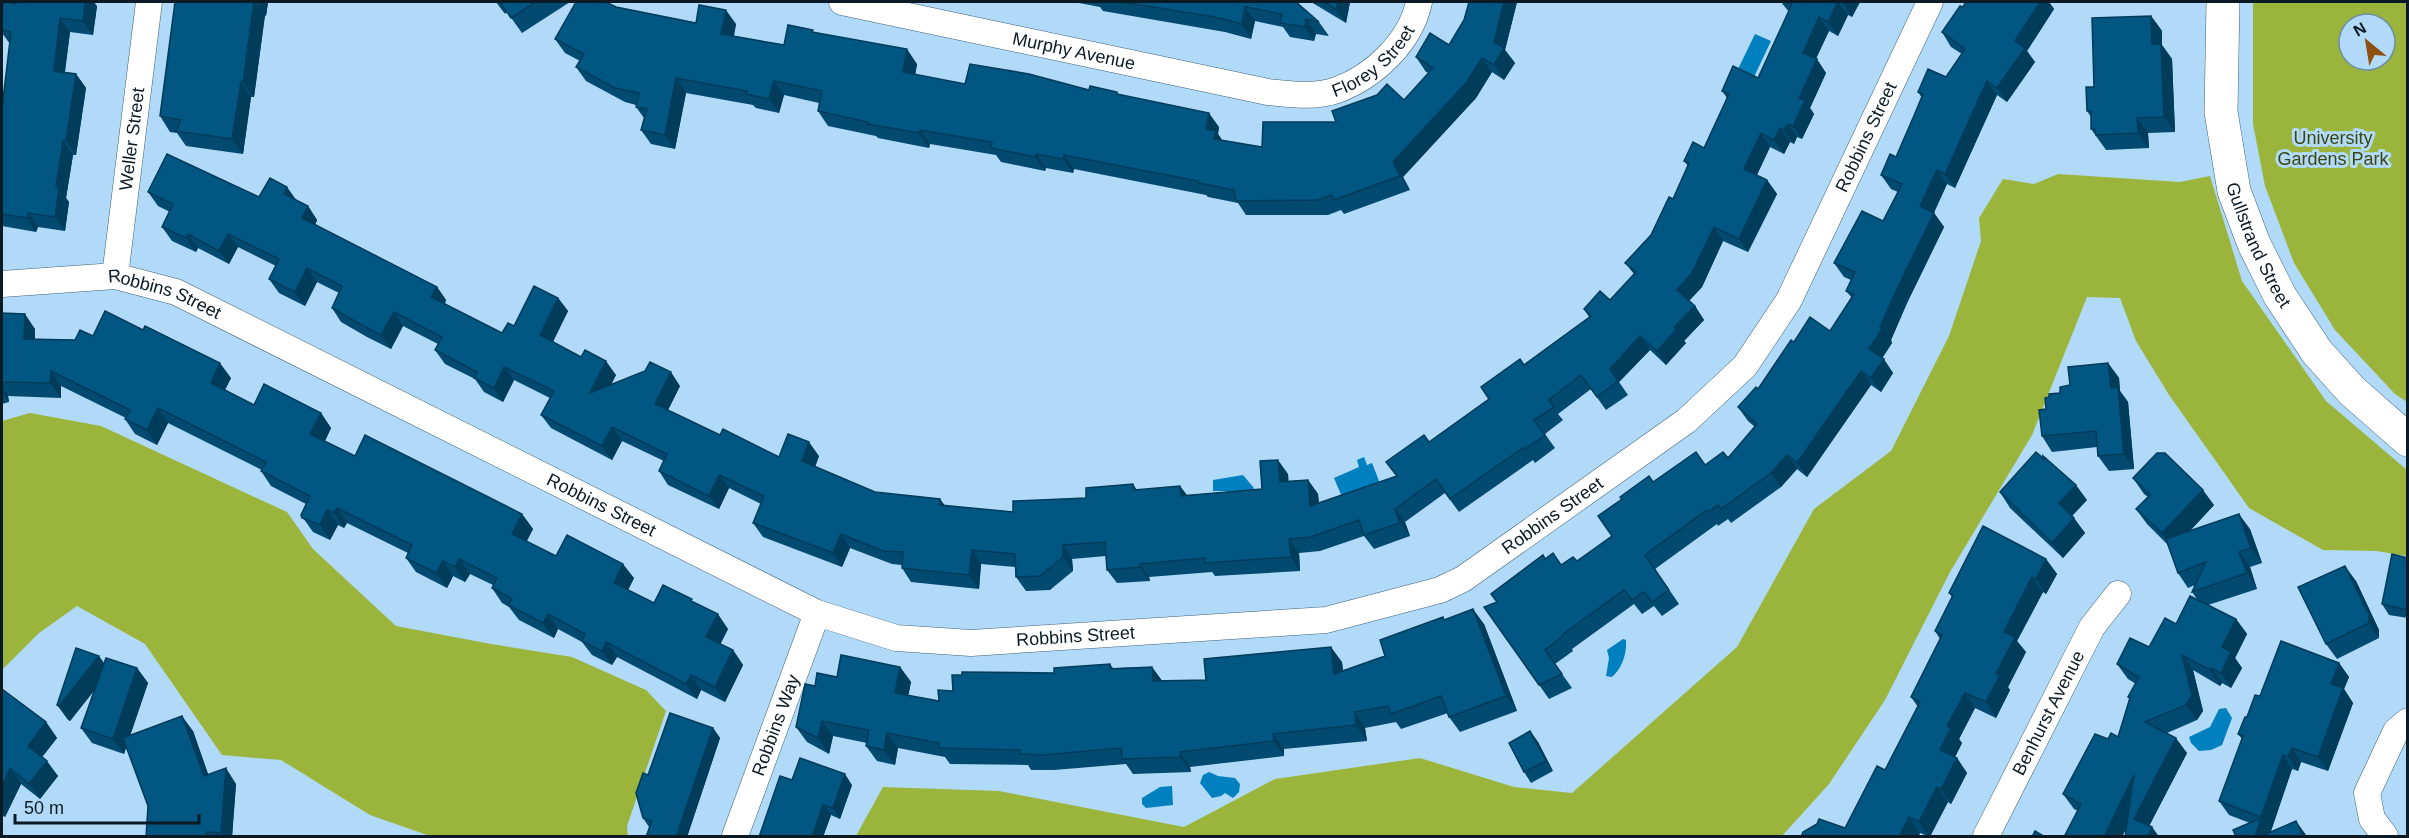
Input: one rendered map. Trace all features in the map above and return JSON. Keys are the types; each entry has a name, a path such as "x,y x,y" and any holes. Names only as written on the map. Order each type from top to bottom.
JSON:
{"street":[{"name":"Weller Street","path":"115,276 149,2"},
{"name":"Murphy Avenue","path":"842,2 1268,92 1306,95"},
{"name":"Florey Street","path":"1306,95 1336,90 1367,74 1395,50 1417,13 1419,2"},
{"name":"Robbins Street","path":"2,284 115,276 176,292 817,613 896,638 971,643 1326,620 1440,590 1463,579 1686,421 1745,366 1789,300 1930,2"},
{"name":"Gullstrand Street","path":"2223,2 2221,112 2234,191 2254,244 2280,296 2317,352 2352,391 2408,440"},
{"name":"Benhurst Avenue","path":"1986,837 2092,627 2118,594"},
{"name":"Robbins Way","path":"735,837 817,613"},
{"path":"2385,837 2372,819 2367,793 2396,731 2408,721"}],"green space":[{"name":"University Gardens Park","path":"2253,2 2407,2 2407,402 2395,394 2335,330 2294,263 2265,186 2253,124"},
{"path":"2058,174 2180,182 2210,176 2242,281 2326,401 2407,470 2407,556 2376,551 2323,550 2249,508 2169,395 2136,341 2120,298 2087,297 2032,435 1950,572 1885,700 1829,784 1782,836 856,836 883,787 999,791 1184,827 1275,779 1420,758 1514,787 1572,793 1737,647 1814,509 1891,451 1949,336 1981,241 1979,218 2003,179 2034,184"},
{"path":"30,413 101,426 287,512 313,549 396,626 572,657 646,690 666,711 627,826 628,836 430,836 370,815 281,760 222,755 145,644 77,606 39,633 2,670 2,421"}],"water":[{"path":"1755,34 1771,41 1754,77 1738,69"},
{"path":"1364,457 1367,465 1372,463 1381,486 1342,497 1334,478 1359,467 1357,460"},
{"path":"1243,475 1254,488 1249,496 1236,491 1213,491 1213,480"},
{"path":"1623,639 1626,640 1626,645 1621,665 1612,677 1606,676 1609,658 1607,650"},
{"path":"2226,708 2232,718 2222,745 2211,750 2199,751 2191,743 2189,737 2210,727 2219,709"},
{"path":"1209,772 1218,776 1235,778 1240,784 1239,792 1233,798 1225,793 1212,798 1200,783 1203,775"},
{"path":"1172,786 1173,805 1146,808 1142,804 1142,798 1160,787"}],"building":[{"path":"3,2 16,4 16,2 85,2 83,21 60,18 54,71 76,74 66,141 63,141 56,187 59,188 55,217 28,213 27,218 2,214 2,108 11,32 2,30"},
{"path":"175,2 254,2 243,82 241,82 232,139 176,131 181,120 160,116"},
{"path":"500,2 536,2 511,18"},
{"path":"576,2 606,2 616,7 696,23 699,5 726,10 721,34 784,45 788,25 813,30 812,32 907,49 903,72 965,84 970,64 1029,74 1089,90 1090,86 1117,92 1117,94 1209,113 1206,129 1216,131 1214,139 1262,147 1263,122 1336,122 1332,111 1377,95 1387,84 1404,100 1433,68 1416,57 1430,33 1449,45 1464,20 1469,2 1504,2 1494,42 1504,48 1494,65 1482,58 1466,83 1393,162 1400,176 1334,200 1332,195 1318,200 1236,201 1234,190 1198,183 1198,181 1064,155 1063,159 1036,154 1035,157 991,148 992,142 868,124 868,122 818,111 822,91 774,81 769,99 746,94 747,91 676,78 665,135 641,130 647,109 636,107 639,93 615,88 576,67 584,54 555,39"},
{"path":"1122,2 1296,2 1319,22 1306,19 1305,27 1280,23 1282,14 1245,7 1242,24 1215,17"},
{"path":"1324,2 1338,2 1336,9"},
{"path":"1786,2 1838,2 1828,22 1819,17 1803,53 1817,59 1799,98 1805,100 1793,126 1788,124 1784,130 1780,128 1774,140 1761,133 1744,169 1767,180 1739,239 1714,227 1692,273 1677,290 1695,306 1674,327 1676,330 1657,351 1640,336 1610,369 1618,381 1597,397 1581,375 1549,400 1554,407 1534,420 1545,435 1450,499 1436,479 1395,509 1400,523 1364,535 1359,520 1311,537 1289,539 1291,557 1205,563 1205,558 1140,564 1140,567 1107,570 1105,542 1063,545 1063,557 1040,576 1016,577 1015,554 972,550 969,575 902,568 903,552 883,551 841,534 833,553 753,523 764,496 719,475 709,496 659,471 667,454 612,427 602,446 541,415 554,391 504,367 494,388 474,378 477,372 435,350 442,337 394,312 381,335 358,323 332,308 342,286 307,268 295,292 269,279 279,259 228,234 219,251 188,234 186,238 162,227 173,204 148,192 167,154 259,197 270,178 287,187 284,194 308,206 302,218 437,287 431,297 502,333 508,323 514,326 534,286 558,298 540,335 581,357 585,350 606,361 590,393 645,371 650,362 671,372 655,404 720,435 723,429 779,457 788,434 809,442 802,461 875,492 940,499 940,505 1013,512 1013,501 1086,498 1086,488 1133,484 1134,490 1180,486 1181,496 1262,489 1260,461 1278,460 1280,482 1308,480 1310,506 1397,476 1386,462 1424,435 1429,442 1489,399 1481,387 1520,359 1524,365 1591,316 1584,309 1600,291 1610,300 1636,272 1625,263 1651,235 1669,197 1673,199 1689,163 1684,161 1693,142 1704,148 1729,94 1722,91 1733,66 1758,78 1792,4"},
{"path":"1966,2 2040,2 2015,41 2025,48 1997,88 1987,81 1945,174 1937,170 1920,206 1934,213 1897,289 1880,327 1882,329 1869,349 1884,359 1871,378 1861,371 1797,463 1787,455 1771,473 1721,509 1718,505 1708,512 1707,510 1645,555 1669,590 1652,602 1644,592 1632,600 1624,590 1562,635 1545,650 1562,674 1539,685 1484,607 1497,602 1491,594 1543,555 1545,559 1553,553 1561,565 1573,557 1577,561 1612,536 1598,516 1622,499 1620,497 1649,476 1653,482 1696,452 1705,465 1723,452 1728,458 1757,424 1738,407 1756,387 1758,389 1791,340 1794,342 1810,317 1830,331 1854,294 1846,291 1855,272 1834,263 1862,211 1883,221 1902,184 1881,175 1890,154 1896,157 1923,94 1918,92 1928,69 1946,77 1965,49 1942,32 1960,6 1963,7"},
{"path":"2151,16 2152,44 2161,44 2164,117 2137,118 2138,133 2096,135 2095,129 2091,129 2091,111 2087,111 2086,87 2094,87 2092,18"},
{"path":"105,311 143,330 145,326 220,363 211,383 254,405 264,384 321,413 310,434 355,456 365,435 522,514 512,534 556,556 567,535 623,564 614,583 654,603 663,585 718,614 706,637 733,650 715,687 691,675 686,684 606,642 602,651 582,641 585,634 548,614 543,623 508,605 512,599 492,588 497,578 459,559 455,567 443,561 436,573 406,558 412,545 337,508 334,513 327,510 320,525 302,518 301,515 310,496 261,471 266,462 158,408 147,430 125,419 130,410 51,371 50,383 2,382 2,313 25,314 24,339 75,340 80,330 93,336"},
{"path":"2108,363 2111,388 2118,387 2124,454 2098,456 2096,431 2042,436 2039,410 2046,409 2045,398 2049,397 2049,394 2060,393 2060,387 2070,385 2068,367"},
{"path":"2036,452 2076,485 2059,503 2074,518 2052,543 2000,492"},
{"path":"2157,453 2165,453 2203,490 2162,533 2136,509 2150,495 2133,478"},
{"path":"2239,514 2251,548 2239,552 2247,573 2192,592 2206,562 2178,573 2166,539"},
{"path":"1983,526 2046,559 2036,579 2032,577 2004,632 2015,637 1996,674 2000,675 1986,702 1965,693 1947,726 1951,728 1940,750 1957,758 1941,789 1937,787 1919,822 1909,817 1899,837 1801,837 1803,832 1817,824 1819,819 1845,828 1877,766 1885,770 1920,702 1911,697 1942,635 1935,631 1953,595 1949,593"},
{"path":"2392,554 2408,558 2408,610 2382,604"},
{"path":"2345,566 2369,615 2369,623 2326,644 2298,587"},
{"path":"2190,596 2236,619 2222,647 2231,652 2221,673 2211,668 2210,670 2182,655 2192,695 2186,705 2145,722 2176,738 2134,819 2152,827 2148,837 2125,837 2134,775 2104,837 2064,837 2081,804 2063,794 2095,734 2108,739 2111,733 2118,737 2130,698 2128,697 2139,677 2117,664 2130,638 2149,647 2165,618 2176,624"},
{"path":"1473,609 1506,696 1449,717 1441,696 1391,714 1388,706 1355,712 1356,725 1273,734 1274,741 1180,752 1180,757 1122,759 1121,748 1043,755 1020,754 1020,750 939,748 939,743 887,733 884,750 866,746 869,730 822,721 818,738 796,727 805,684 815,686 817,673 837,677 841,655 900,667 895,693 939,701 938,690 953,691 952,675 962,675 962,672 1054,673 1054,668 1110,664 1110,669 1152,667 1153,681 1206,680 1204,659 1331,647 1334,674 1385,656 1380,640 1443,617 1444,620"},
{"path":"2281,641 2339,663 2331,684 2343,688 2318,757 2292,748 2288,757 2283,755 2261,817 2219,801 2243,736 2238,734 2255,695 2260,696"},
{"path":"76,648 99,656 59,706 57,705"},
{"path":"106,658 137,668 113,739 81,728"},
{"path":"2,689 46,722 28,746 47,761 29,784 10,768 2,786"},
{"path":"670,713 713,728 676,837 646,837 652,821 643,818 636,793 643,773 648,775"},
{"path":"182,716 204,776 226,768 221,833 207,832 206,837 146,837 148,806 123,738"},
{"path":"1530,731 1546,761 1524,772 1509,743"},
{"path":"800,758 845,774 833,808 823,805 812,837 759,837 780,776 792,780"},
{"path":"2261,818 2255,837 2236,837 2233,830"},
{"path":"2296,821 2303,837 2259,837"},
{"path":"2035,831 2045,837 2032,837"}]}
